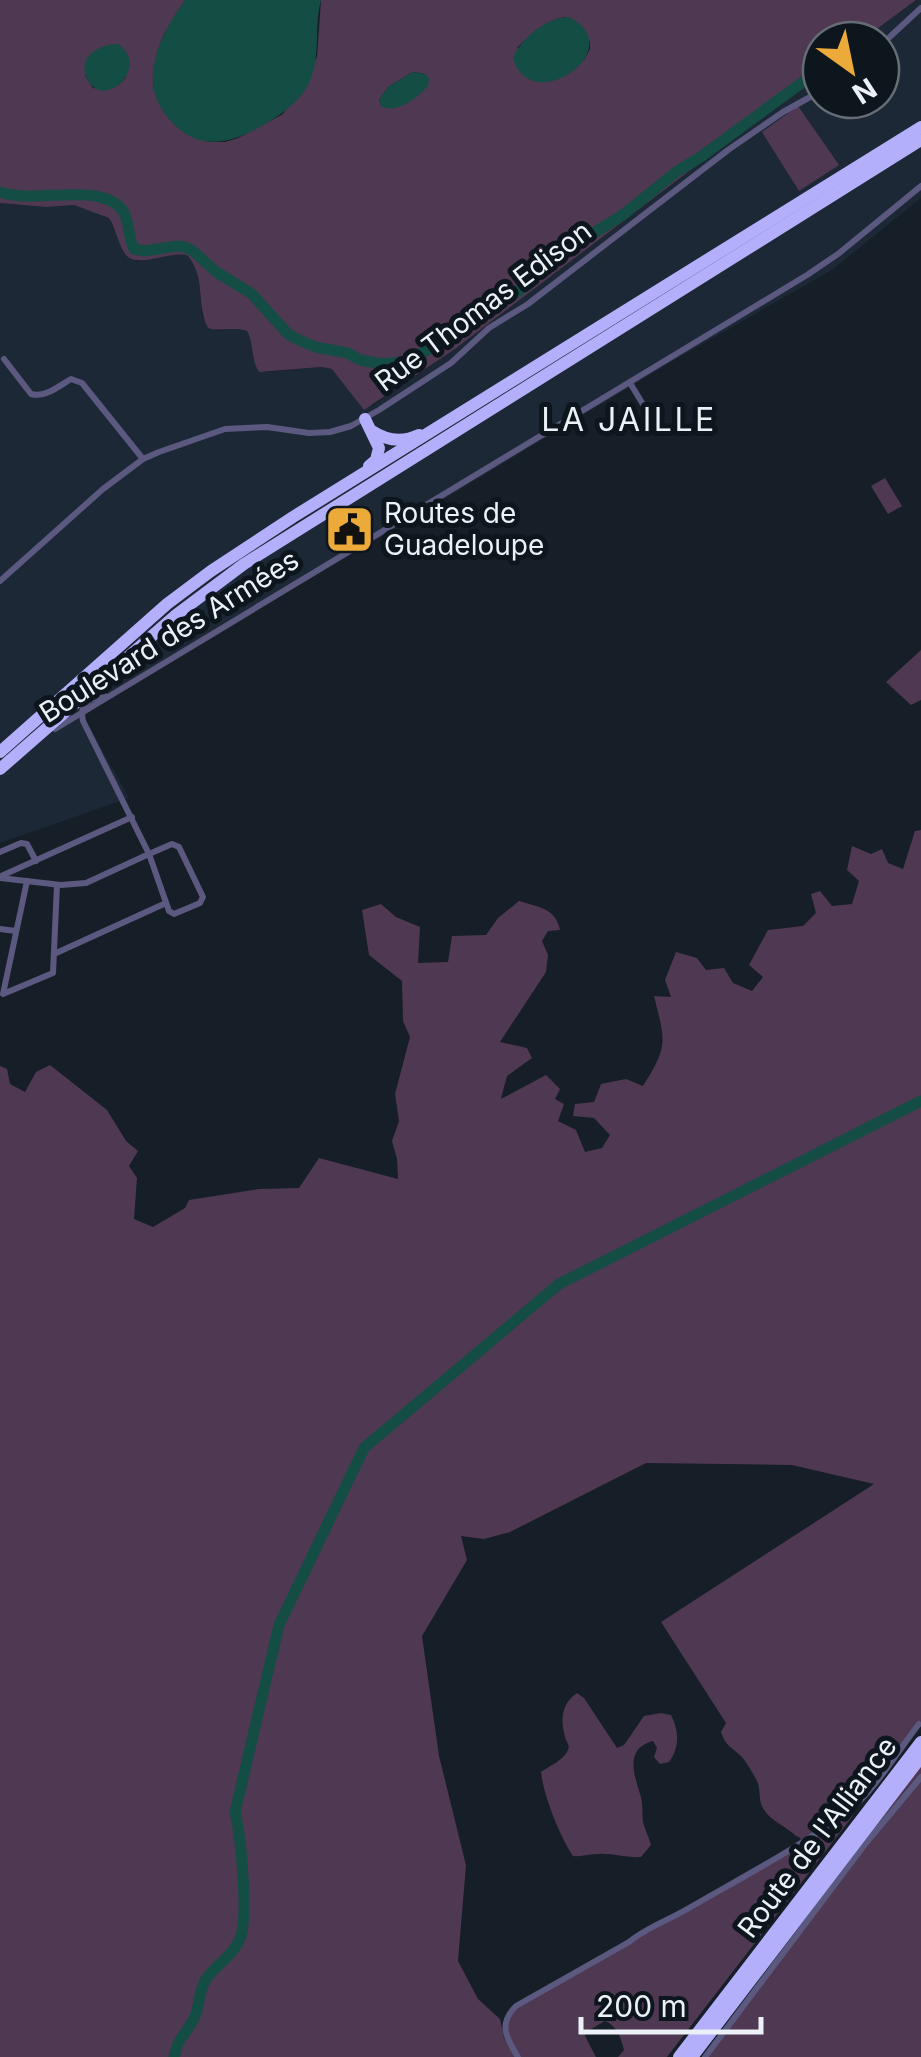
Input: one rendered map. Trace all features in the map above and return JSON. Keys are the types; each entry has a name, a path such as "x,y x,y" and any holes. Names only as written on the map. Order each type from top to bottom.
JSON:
{"highway":[{"path":"0,772 137,647 209,588 679,278 921,127"},
{"path":"498,398 650,309 921,140"},
{"path":"596,317 608,315 679,278"},
{"path":"610,344 650,309"},
{"path":"498,398 552,347"},
{"path":"368,425 390,440 409,439 474,406 577,364"},
{"path":"0,752 167,604 211,571 474,406"},
{"path":"293,517 376,460 380,448 368,425"},
{"name":"Route de l'Alliance","path":"679,2057 921,1742"},
{"name":"Route de l'Alliance","path":"692,2057 921,1757"}],"street":[{"path":"901,26 921,8"},
{"name":"Rue Thomas Edison","path":"0,581 103,489 143,459 225,430 267,427 320,433 368,425 451,363 489,328 528,304 728,150 801,101"},
{"name":"Boulevard des Armées","path":"0,772 59,726 822,265 921,186"},
{"path":"4,359 36,396 71,379 82,384 143,459"},
{"path":"630,383 644,406"},
{"path":"0,877 57,884 86,883 149,854 172,844 178,846 203,897 200,903 170,913 149,854 82,714"},
{"path":"0,877 132,817"},
{"path":"0,852 26,844 36,861"},
{"path":"27,881 3,979 3,994 53,973 57,884"},
{"path":"54,954 166,903"},
{"path":"0,929 16,931"},
{"path":"518,2057 505,2026 516,2006 778,1857 845,1814 864,1796 919,1724"},
{"path":"705,2057 866,1843 921,1777"}],"shaded area":[{"path":"0,0 185,0 157,52 153,87 164,112 208,142 225,142 283,114 317,57 321,0 916,0 889,20 801,20 801,86 455,349 364,410 332,369 259,372 247,331 208,328 197,272 187,255 131,259 123,251 109,218 74,205 0,203","holes":["568,17 590,42 584,60 517,48 547,24","413,72 425,74 382,107 379,100 388,87","85,75 126,77 111,88 93,88"]},
{"path":"185,0 321,0 314,68 301,95 265,124 227,140 203,141 180,130 158,103 153,73 162,40"},
{"path":"921,0 921,198 832,270 82,713 129,798 0,843 0,203 74,205 92,210 109,218 123,251 138,262 175,253 187,255 198,270 202,316 217,331 247,330 256,366 267,372 332,369 372,406 455,349 801,86 801,120 901,120 901,20 889,20"},
{"path":"568,17 585,30 589,45 584,60 572,72 555,80 538,82 523,75 513,58 522,43 543,25"},
{"path":"118,44 130,64 127,74 112,89 94,88 87,78 85,63 98,49"},
{"path":"413,72 425,74 428,86 401,106 382,107 379,100 388,87"},
{"path":"798,106 801,120 808,120 839,165 799,191 762,132"},
{"path":"885,478 902,506 888,514 871,486"},
{"path":"921,650 921,700 911,705 886,682"},
{"path":"921,830 921,1721 857,1804 852,1817 667,2057 618,2057 624,2050 621,2041 605,2021 585,2036 596,2057 518,2057 505,2026 516,2006 802,1841 764,1810 756,1779 723,1737 721,1732 726,1723 661,1622 874,1484 792,1465 646,1463 510,1532 484,1539 461,1536 467,1560 422,1636 439,1756 466,1865 458,1961 478,1999 500,2019 504,2038 516,2057 0,2057 0,1066 7,1069 10,1084 25,1092 36,1072 50,1065 107,1110 126,1141 138,1151 129,1166 137,1178 134,1219 153,1227 185,1208 189,1200 259,1189 299,1188 319,1158 398,1179 392,1141 399,1121 395,1094 410,1037 403,1021 402,981 369,955 362,910 381,904 396,917 420,927 418,963 448,962 452,936 486,935 498,918 519,901 550,913 560,930 548,931 542,941 548,955 546,972 500,1042 527,1048 532,1058 507,1076 501,1099 546,1075 560,1089 555,1099 564,1104 558,1121 576,1130 585,1152 602,1148 610,1135 594,1118 573,1116 575,1104 594,1102 601,1084 626,1079 643,1086 661,1051 661,1023 654,996 671,997 665,980 676,952 697,958 706,970 724,968 733,983 752,991 763,977 749,965 768,930 803,926 816,913 811,894 820,891 832,906 852,904 859,881 847,870 852,846 871,854 882,849 888,863 903,869 915,831"},
{"path":"577,1693 617,1748 624,1745 644,1716 661,1713 671,1715 674,1721 677,1745 669,1762 660,1764 654,1757 657,1748 653,1741 634,1757 643,1822 651,1845 641,1857 573,1856 553,1815 541,1772 568,1750 564,1712"},
{"path":"921,1763 921,2057 705,2057 861,1842"}],"waterway":[{"path":"0,192 83,195 113,202 125,215 134,249 185,247 252,294 297,339 360,360 402,362 449,340 529,284 548,262 624,214 801,83"},
{"path":"174,2057 195,2016 206,1979 241,1936 243,1875 235,1812 279,1625 364,1448 559,1284 921,1101"}],"place":[{"name":"Routes de Guadeloupe","path":"349,529"}],"district":[{"name":"LA JAILLE","path":"629,419"}]}
